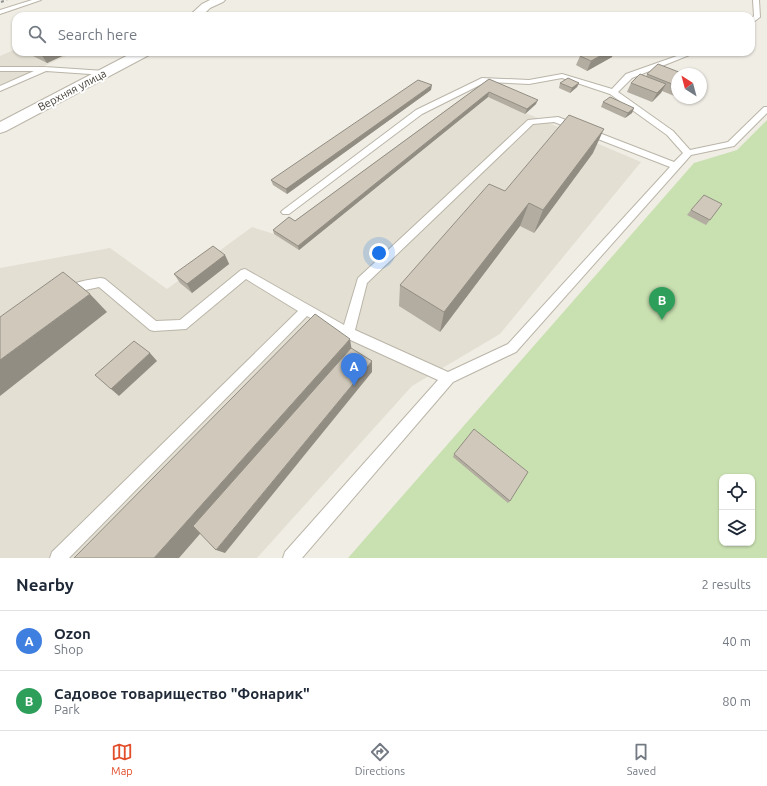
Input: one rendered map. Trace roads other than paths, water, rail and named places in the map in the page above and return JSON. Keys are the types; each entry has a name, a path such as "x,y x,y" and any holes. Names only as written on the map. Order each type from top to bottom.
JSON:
{"street":[{"path":"199,12 206,6 219,0"},
{"name":"Верхняя улица","path":"0,128 137,56"}],"lane":[{"path":"0,12 38,0"},
{"path":"755,19 757,17 756,0"},
{"path":"612,92 629,76 683,56"},
{"path":"0,68 105,73"},
{"path":"0,89 45,69"},
{"path":"286,212 419,112 485,80 529,82 562,76 612,92 670,133 688,153"},
{"path":"290,558 448,378 512,348 688,153 731,144 767,108"},
{"path":"348,333 362,281 531,122 555,119 675,166"},
{"path":"60,300 78,287 101,282 154,326 182,325 245,272 306,310 348,333 448,378"},
{"path":"58,558 306,310"}],"railway":[{"path":"1,2 7,0"}],"place":[{"name":"Садовое товарищество \"Фонарик\"","path":"662,320"},
{"name":"Ozon","path":"354,386"}]}
